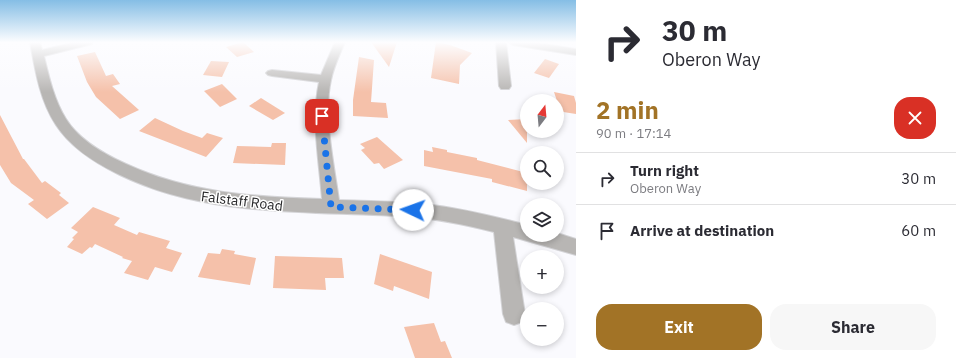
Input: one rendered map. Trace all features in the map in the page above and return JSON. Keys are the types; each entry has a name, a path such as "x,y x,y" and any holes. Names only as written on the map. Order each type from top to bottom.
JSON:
{"street":[{"name":"Falstaff Road","path":"39,59 52,108 62,124 76,139 97,156 121,170 168,188 204,197 243,204 286,207 413,210 460,217 520,231"},
{"path":"331,207 322,116 322,97 325,79 332,59"},
{"path":"503,59 505,86"},
{"path":"272,73 325,79"},
{"path":"502,226 514,314"},
{"path":"559,242 576,247"}],"building":[{"path":"78,59 98,59 106,76 113,74 120,84 112,86 139,110 120,119 96,97 87,82"},
{"path":"359,59 374,60 371,102 386,103 388,118 353,116 353,100"},
{"path":"383,59 392,59 389,67"},
{"path":"434,59 466,59 460,65 459,84 431,78"},
{"path":"545,59 559,64 549,78 534,73"},
{"path":"211,61 229,62 222,77 203,75"},
{"path":"222,84 237,99 220,107 204,91"},
{"path":"564,94 574,96 576,103 576,114 564,112"},
{"path":"261,98 285,113 273,120 249,106"},
{"path":"0,115 23,159 42,183 45,181 61,193 59,195 69,203 47,219 28,204 34,200 11,183 0,165"},
{"path":"155,118 202,138 207,133 223,138 206,157 139,131"},
{"path":"520,119 520,135 508,120"},
{"path":"377,137 403,160 384,169 379,163 374,164 361,150 365,148 360,144"},
{"path":"523,138 527,138 527,143"},
{"path":"272,143 286,143 285,165 233,163 237,146 271,147"},
{"path":"432,147 447,150 447,152 477,158 477,160 520,171 520,189 492,182 492,179 424,166 424,150 433,152"},
{"path":"93,207 120,218 114,225 137,235 139,232 170,241 166,248 182,253 172,272 155,267 148,280 124,273 132,261 122,258 123,257 95,244 92,248 90,247 82,254 67,247 74,239 72,238 78,232 71,228"},
{"path":"222,249 235,251 234,254 256,258 250,285 198,277 208,253 220,254"},
{"path":"380,254 432,272 429,299 394,286 393,291 374,284"},
{"path":"275,256 342,258 344,278 325,278 326,290 273,288"},
{"path":"434,323 441,342 445,341 452,358 415,358 404,327"}],"route":[{"path":"322,116 331,207 413,210"}]}
